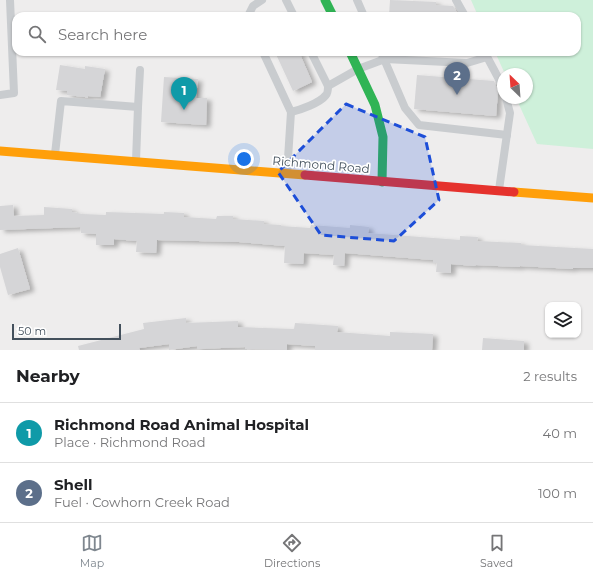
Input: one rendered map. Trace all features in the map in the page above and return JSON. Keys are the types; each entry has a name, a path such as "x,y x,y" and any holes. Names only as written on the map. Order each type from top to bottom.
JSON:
{"main road":[{"path":"325,0 331,12"},
{"path":"352,56 375,105 383,137 382,182"},
{"name":"Richmond Road","path":"0,151 593,198"}],"lane":[{"path":"10,0 12,46"},
{"path":"250,12 253,6 262,0"},
{"path":"286,0 292,12"},
{"path":"357,0 362,12"},
{"path":"456,0 463,12"},
{"path":"0,95 14,93 12,56"},
{"path":"265,56 291,112 286,174"},
{"path":"291,112 304,108 326,96 328,92 328,86 313,56"},
{"path":"328,86 383,56 467,63 482,56"},
{"path":"383,56 405,108 419,124 507,135"},
{"path":"487,56 497,75"},
{"path":"136,162 140,70"},
{"path":"55,156 61,101 138,108"},
{"path":"499,191 510,113 508,104"}],"highlighted area":[{"path":"346,104 425,137 439,200 394,241 321,235 278,172"}],"green space":[{"path":"471,0 593,0 593,149 537,144 519,104 533,104 533,68 502,68 497,56 581,56 581,12 476,12"}],"building":[{"path":"390,0 436,2 436,5 453,6 457,12 389,12"},
{"path":"277,56 301,56 312,82 293,91"},
{"path":"60,65 85,69 85,66 105,69 100,97 88,96 88,98 67,95 67,91 56,90"},
{"path":"417,75 494,81 497,88 496,116 414,109"},
{"path":"164,77 198,79 196,98 207,98 206,125 161,122"},
{"path":"13,205 14,216 44,215 44,207 72,209 72,212 82,214 106,215 106,212 164,214 164,212 184,213 184,217 216,219 217,216 233,216 233,219 264,221 264,224 281,226 310,228 311,225 350,228 350,225 369,227 368,233 460,240 460,236 478,237 477,241 593,249 593,268 573,269 451,264 451,273 436,272 437,263 433,263 433,260 345,253 344,266 333,265 334,255 304,253 303,264 284,263 285,246 239,242 157,240 156,253 136,252 137,241 114,239 114,245 96,245 96,234 81,233 80,227 0,230 0,206"},
{"path":"18,248 30,289 8,295 0,267 0,254"},
{"path":"186,318 186,323 238,321 238,327 294,329 295,323 338,326 337,332 390,336 390,332 433,334 432,350 315,350 315,346 287,344 287,350 245,349 245,347 197,349 197,346 169,350 169,344 139,348 140,350 79,350 78,346 144,329 143,323"},
{"path":"483,338 524,341 524,350 482,350"}],"traffic: fast":[{"path":"325,0 331,12"},
{"path":"352,56 375,105 383,137 382,182"}],"traffic: slow":[{"path":"0,151 305,175"},
{"path":"514,192 593,198"}],"traffic: jam":[{"path":"305,175 514,192"}],"place":[{"name":"Shell","path":"457,95"},
{"name":"Richmond Road Animal Hospital","path":"184,110"}]}
